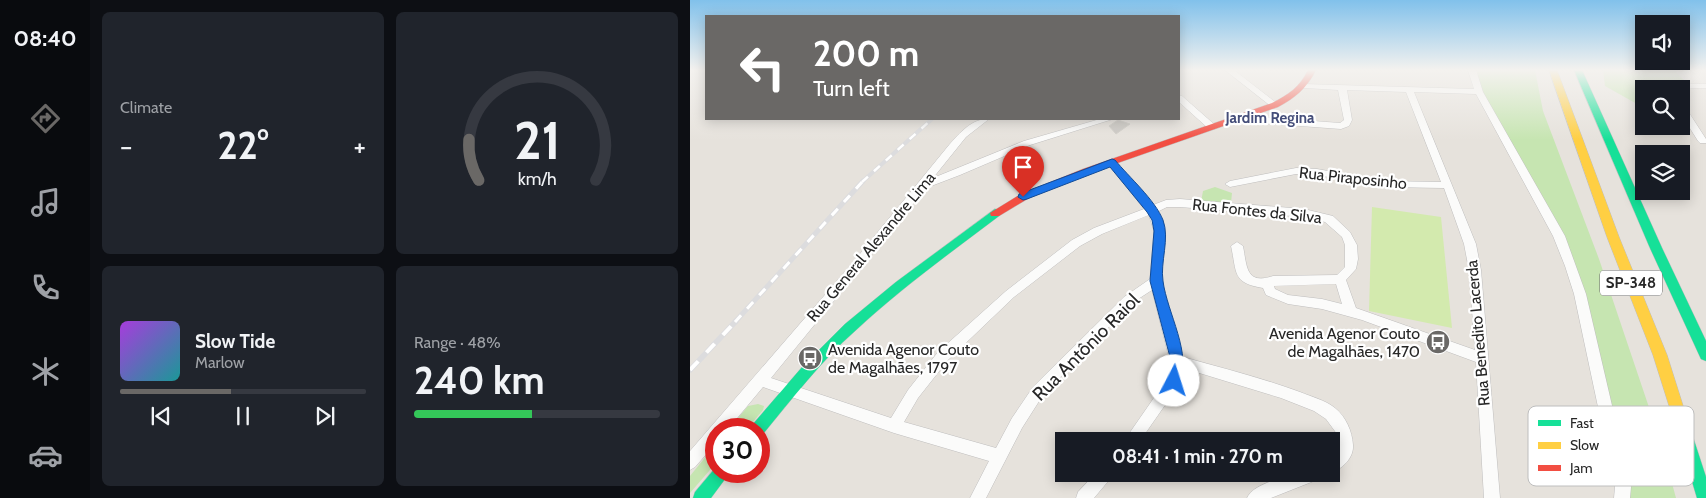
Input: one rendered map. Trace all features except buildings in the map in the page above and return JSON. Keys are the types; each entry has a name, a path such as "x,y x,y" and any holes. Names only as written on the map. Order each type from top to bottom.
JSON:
{"main road":[{"path":"767,418 789,390 832,344 864,314 953,243 1023,197 1112,162 1275,105 1296,93"},
{"name":"SP-348","path":"1561,93 1613,237 1660,355 1676,406"},
{"name":"SP-348","path":"1588,93 1656,248 1706,355"},
{"name":"SP-348","path":"1694,463 1705,498"},
{"path":"701,498 713,483"}],"street":[{"path":"1259,93 1275,105"},
{"path":"1246,116 1260,120 1341,126 1346,124 1348,120 1343,93"},
{"name":"Rua Benedito Lacerda","path":"1411,93 1470,244 1475,270 1492,498"},
{"path":"1480,93 1551,221 1571,266 1580,294 1605,406"},
{"path":"1180,99 1212,127"},
{"name":"Rua General Alexandre Lima","path":"728,418 924,185 963,134 973,125 984,120"},
{"path":"924,185 1027,143 1106,120"},
{"path":"1690,121 1705,140"},
{"path":"1112,162 1157,220 1159,231 1156,281 1177,361 1174,381 1137,432"},
{"name":"Rua Piraposinho","path":"1230,184 1296,171 1317,172 1384,184 1447,185"},
{"name":"Rua Fontes da Silva","path":"894,426 913,394 943,356 1010,294 1076,243 1098,231 1166,204 1180,203 1304,213 1329,219 1346,235 1351,245 1352,259 1350,269 1340,279"},
{"path":"1237,246 1244,276 1249,281 1268,284 1280,281 1340,279 1351,312"},
{"name":"Rua Antônio Raiol","path":"978,498 1017,423 1038,392 1128,300 1156,281"},
{"path":"1268,284 1270,292 1274,294 1351,312 1482,358"},
{"path":"1177,361 1282,392 1325,410 1339,423 1346,439 1346,448 1340,459"},
{"path":"760,380 894,426 999,456"},
{"path":"690,462 705,445"},
{"path":"1084,498 1098,482"},
{"path":"1256,498 1270,490 1292,482"}],"green space":[{"path":"1483,93 1540,93 1543,111 1599,259 1649,406 1610,406 1586,295"},
{"path":"1618,93 1635,93 1635,103"},
{"path":"1215,187 1232,193 1231,203 1201,202 1203,191"},
{"path":"1372,207 1441,217 1452,328 1369,311"},
{"path":"758,404 764,406 756,418 738,418 748,406"},
{"path":"705,458 705,476 690,493 690,476"},
{"path":"1626,486 1673,486 1676,498 1629,498"}],"railway":[{"path":"863,182 931,120"},
{"path":"735,322 863,182"},
{"path":"690,370 736,321"}],"traffic: fast":[{"path":"1588,93 1656,248 1706,355"},
{"path":"767,418 808,370 849,328 900,285 995,213"},
{"path":"1694,463 1705,498"},
{"path":"701,498 713,483"}],"traffic: slow":[{"path":"1561,93 1613,237 1660,355 1676,406"}],"traffic: jam":[{"path":"995,213 1025,196 1086,171 1275,105 1294,93"}],"place":[{"name":"Avenida Agenor Couto de Magalhães, 1470","path":"1438,342"},
{"name":"Avenida Agenor Couto de Magalhães, 1797","path":"810,358"}],"district":[{"name":"Jardim Regina","path":"1270,118"}],"route":[{"path":"1023,197 1112,162 1157,220 1159,231 1156,281 1177,361 1174,381"}]}
